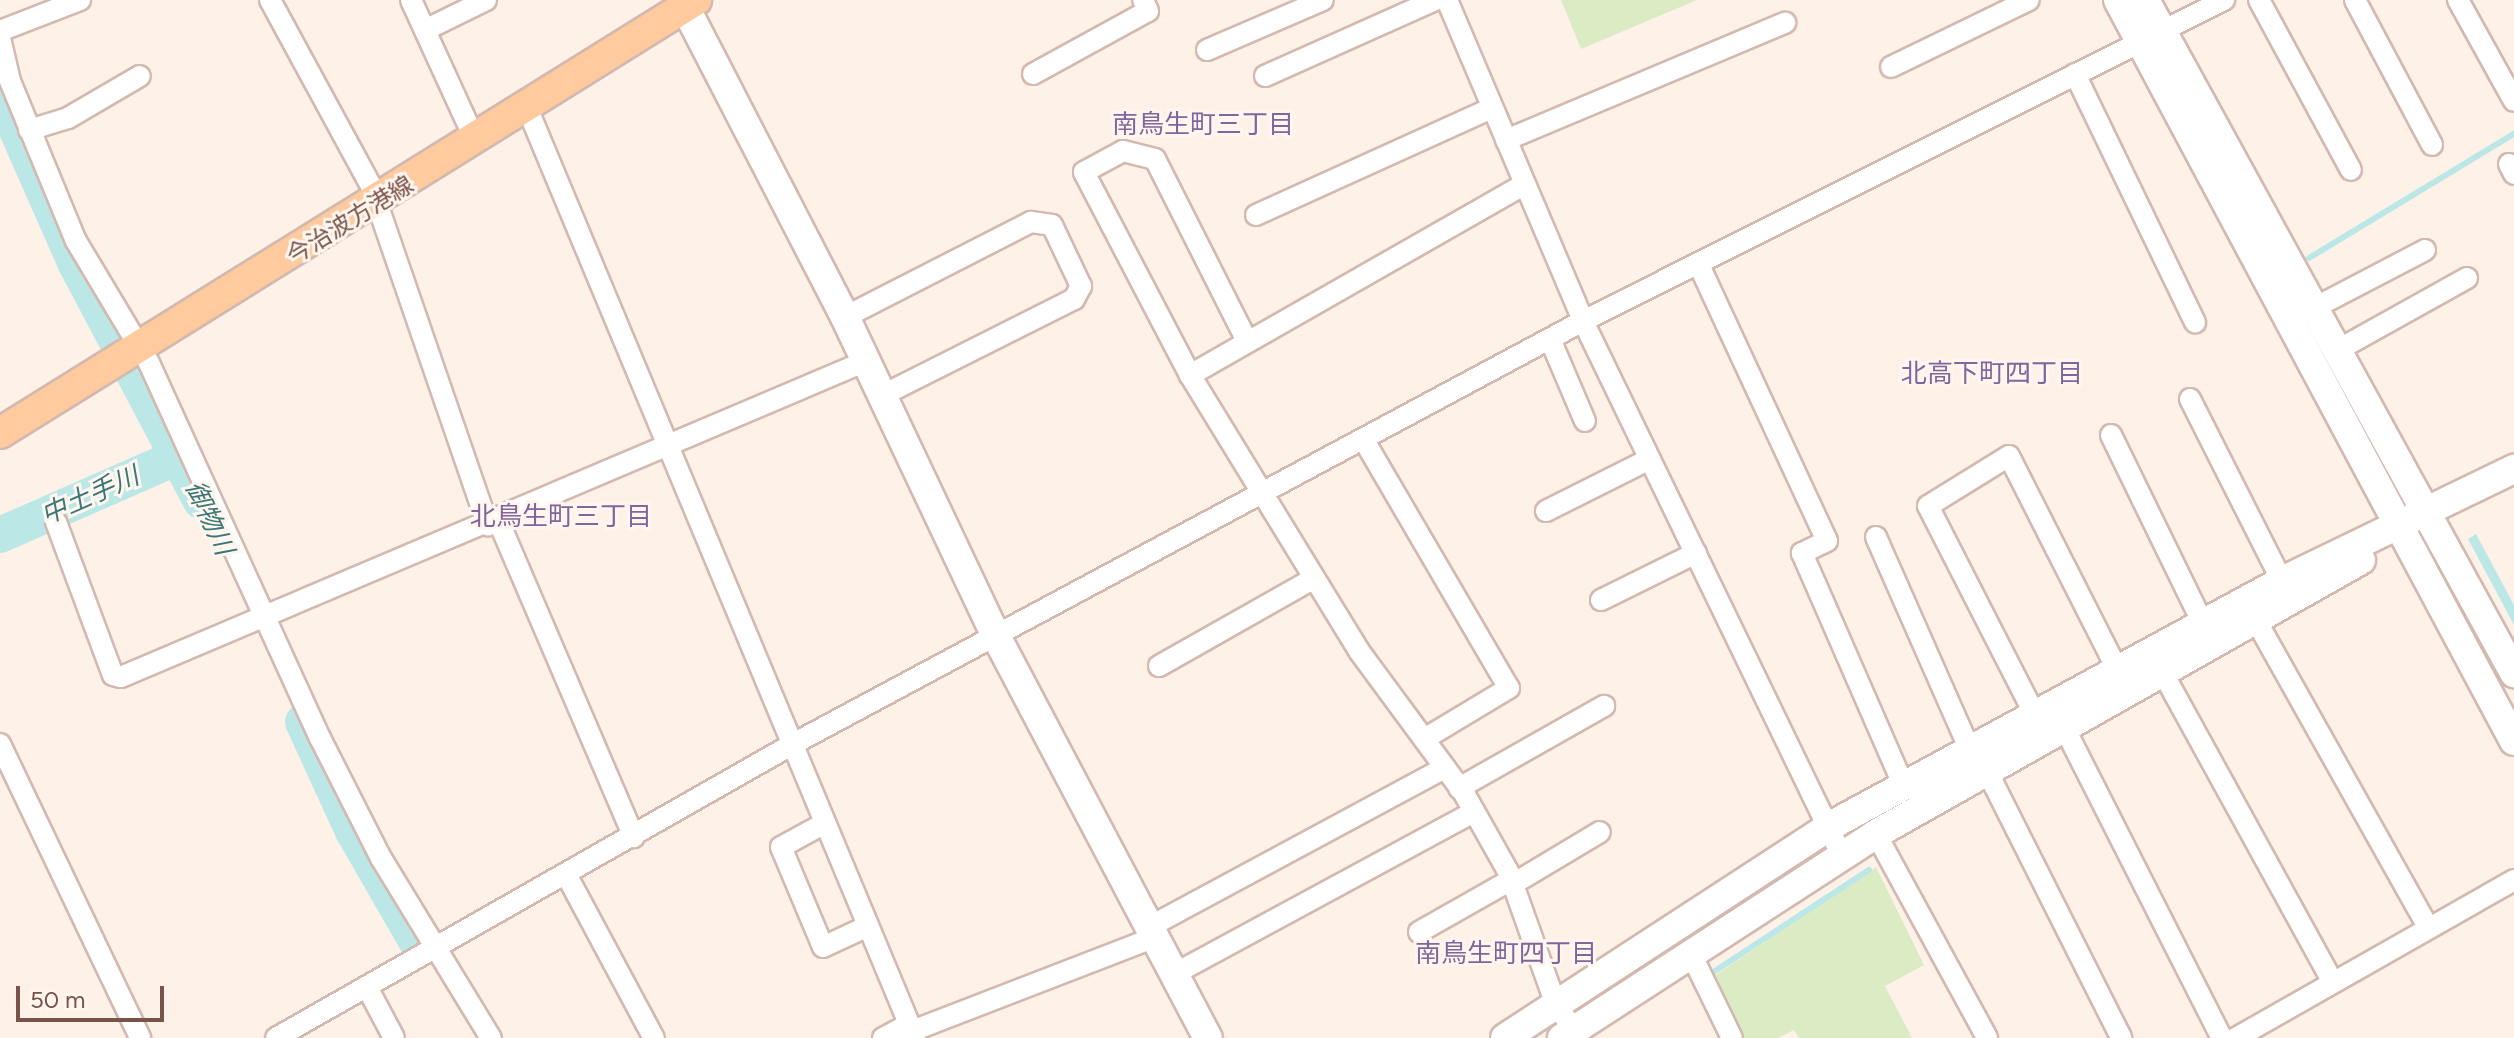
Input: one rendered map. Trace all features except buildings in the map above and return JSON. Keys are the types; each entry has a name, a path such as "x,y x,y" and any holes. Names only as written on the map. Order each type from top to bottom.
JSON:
{"main road":[{"name":"今治波方港線","path":"0,433 139,351 528,110 688,2"}],"street":[{"path":"0,31 80,0"},
{"path":"270,0 378,203 493,522 634,837"},
{"path":"411,0 476,142"},
{"path":"425,30 486,0"},
{"path":"1033,74 1148,11 1143,0"},
{"path":"1207,50 1323,0"},
{"path":"1265,76 1435,0"},
{"path":"1447,0 1583,321 1842,856"},
{"path":"1891,67 2029,0"},
{"path":"2118,0 2154,33 2316,307 2336,351 2424,516 2514,673"},
{"path":"2145,0 2154,33 2398,532 2514,741"},
{"path":"276,1038 440,950 793,744 1262,499 1583,321 2224,0"},
{"path":"2259,0 2351,170"},
{"path":"2355,0 2432,145"},
{"path":"2458,0 2514,101"},
{"path":"688,2 883,395 997,638 1208,1038"},
{"path":"1506,140 1785,23"},
{"path":"0,38 29,130 76,241 139,351 269,616 381,858 491,1038"},
{"path":"2075,74 2195,322"},
{"path":"29,130 68,118 140,76"},
{"path":"1256,215 1492,108"},
{"path":"528,110 912,1031"},
{"path":"1247,341 1155,159 1123,151 1084,172 1190,375 1262,499 1313,579 1474,812 1512,882 1568,1034 1876,834 1979,762 2036,717 2282,581 2398,532"},
{"path":"1190,375 1525,184"},
{"path":"845,317 1031,222 1052,225 1081,286 1074,299 883,395"},
{"path":"2316,307 2425,250"},
{"path":"1698,263 1827,541 1802,553 1904,787"},
{"path":"2336,351 2467,278"},
{"path":"1550,339 1585,421"},
{"path":"56,522 113,675 269,616 668,449 866,361"},
{"path":"2190,399 2282,581"},
{"path":"2111,435 2203,624"},
{"path":"1365,442 1509,688 1424,739"},
{"path":"2036,717 1928,506 2009,456 2118,671"},
{"path":"1546,511 1650,459"},
{"path":"1505,1038 1830,826 1904,787 2065,729 2258,624 2424,516 2514,469"},
{"path":"1876,537 1979,762 2121,1038"},
{"path":"1601,600 1696,553"},
{"path":"1159,666 1313,579"},
{"path":"2258,624 2428,927"},
{"path":"2164,675 2333,982"},
{"path":"1459,788 1604,706"},
{"path":"2065,729 2222,1038"},
{"path":"0,744 140,1038"},
{"path":"883,1038 912,1031 1154,932 1445,768"},
{"path":"1176,973 1474,812"},
{"path":"825,823 781,847 823,947 868,926"},
{"path":"1419,932 1600,832"},
{"path":"1876,834 1987,1038"},
{"path":"567,876 654,1038"},
{"path":"2236,1038 2514,880"},
{"path":"1691,954 1732,1038"},
{"path":"368,989 394,1038"}],"green space":[{"path":"1561,0 1697,0 1581,49"},
{"path":"1876,867 1924,965 1885,986 1912,1038 1799,1038 1794,1030 1778,1038 1739,1038 1710,979"}],"water":[{"path":"2476,534 2514,605 2514,625 2468,539"}],"waterway":[{"name":"御物川","path":"0,92 76,264 201,501"},
{"path":"2309,258 2514,134"},
{"name":"中土手川","path":"0,535 180,456"},
{"name":"御物川","path":"303,722 353,831 418,944"},
{"path":"1712,973 1869,870"}],"district":[{"name":"南鳥生町三丁目","path":"1203,125"},
{"name":"北高下町四丁目","path":"1992,374"},
{"name":"北鳥生町三丁目","path":"561,517"},
{"name":"南鳥生町四丁目","path":"1506,954"}]}
